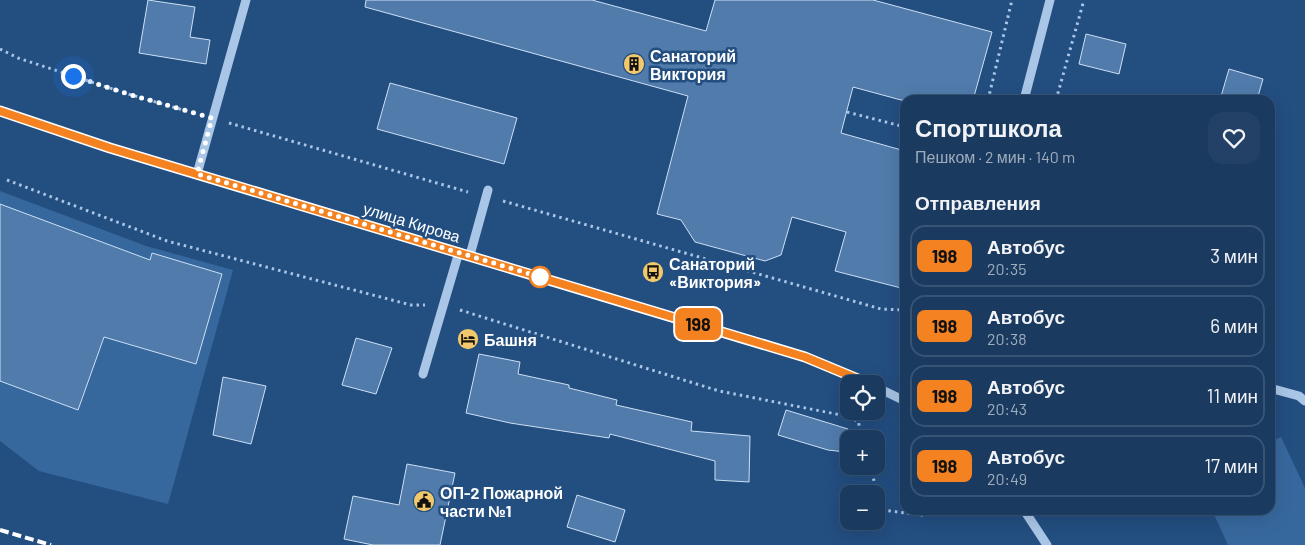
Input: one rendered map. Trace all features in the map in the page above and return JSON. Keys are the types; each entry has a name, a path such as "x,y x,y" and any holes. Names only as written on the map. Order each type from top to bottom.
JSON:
{"street":[{"path":"197,174 246,0"},
{"path":"1025,95 1050,0"},
{"name":"улица Кирова","path":"0,111 110,148 805,357 848,375"},
{"path":"470,255 487,193"},
{"path":"423,374 459,252"},
{"path":"1275,389 1300,396 1305,401"},
{"path":"885,391 900,398"},
{"path":"1027,515 1047,545"}],"path":[{"path":"989,95 1012,0"},
{"path":"1057,95 1084,0"},
{"path":"0,49 18,58 128,94 487,193 881,309 900,310"},
{"path":"847,112 900,126"},
{"path":"858,421 860,430"},
{"path":"872,475 882,510 900,512"}],"shaded area":[{"path":"0,191 146,246 233,270 168,504 39,471 0,441"},
{"path":"1281,437 1305,488 1305,545 1228,545 1214,515 1275,515 1275,440"}],"building":[{"path":"148,0 195,7 190,37 210,40 206,64 139,53"},
{"path":"366,0 592,0 706,31 715,0 873,0 992,32 974,95 900,95 900,100 853,87 841,133 900,150 900,288 835,271 846,232 792,217 781,255 765,261 695,242 681,220 657,214 688,96 365,7"},
{"path":"1086,34 1126,44 1119,74 1079,64"},
{"path":"1229,69 1263,79 1258,95 1221,95"},
{"path":"390,83 517,118 504,164 377,129"},
{"path":"0,204 150,260 152,253 222,274 196,364 104,337 78,410 0,381"},
{"path":"356,338 392,348 376,394 342,385"},
{"path":"479,354 520,362 518,374 569,385 569,388 617,400 616,405 692,422 691,431 750,436 749,482 715,480 715,461 610,434 609,438 510,423 466,413"},
{"path":"223,377 266,386 251,444 213,435"},
{"path":"786,410 848,429 840,430 840,451 828,450 778,435"},
{"name":"ОП-2 Пожарной части №1","path":"407,464 455,473 440,545 373,545 344,539 353,496 399,505"},
{"path":"577,495 625,510 615,542 567,527"}],"railway":[{"path":"0,530 51,545"}],"bus line":[{"name":"198","path":"0,111 110,148 805,357 852,375"}],"place":[{"name":"Санаторий Виктория","path":"634,64"},
{"name":"Санаторий «Виктория»","path":"653,272"},
{"name":"Башня","path":"468,339"},
{"name":"ОП-2 Пожарной части №1","path":"424,501"}],"route":[{"path":"73,76 212,118 197,174 540,277"}]}
